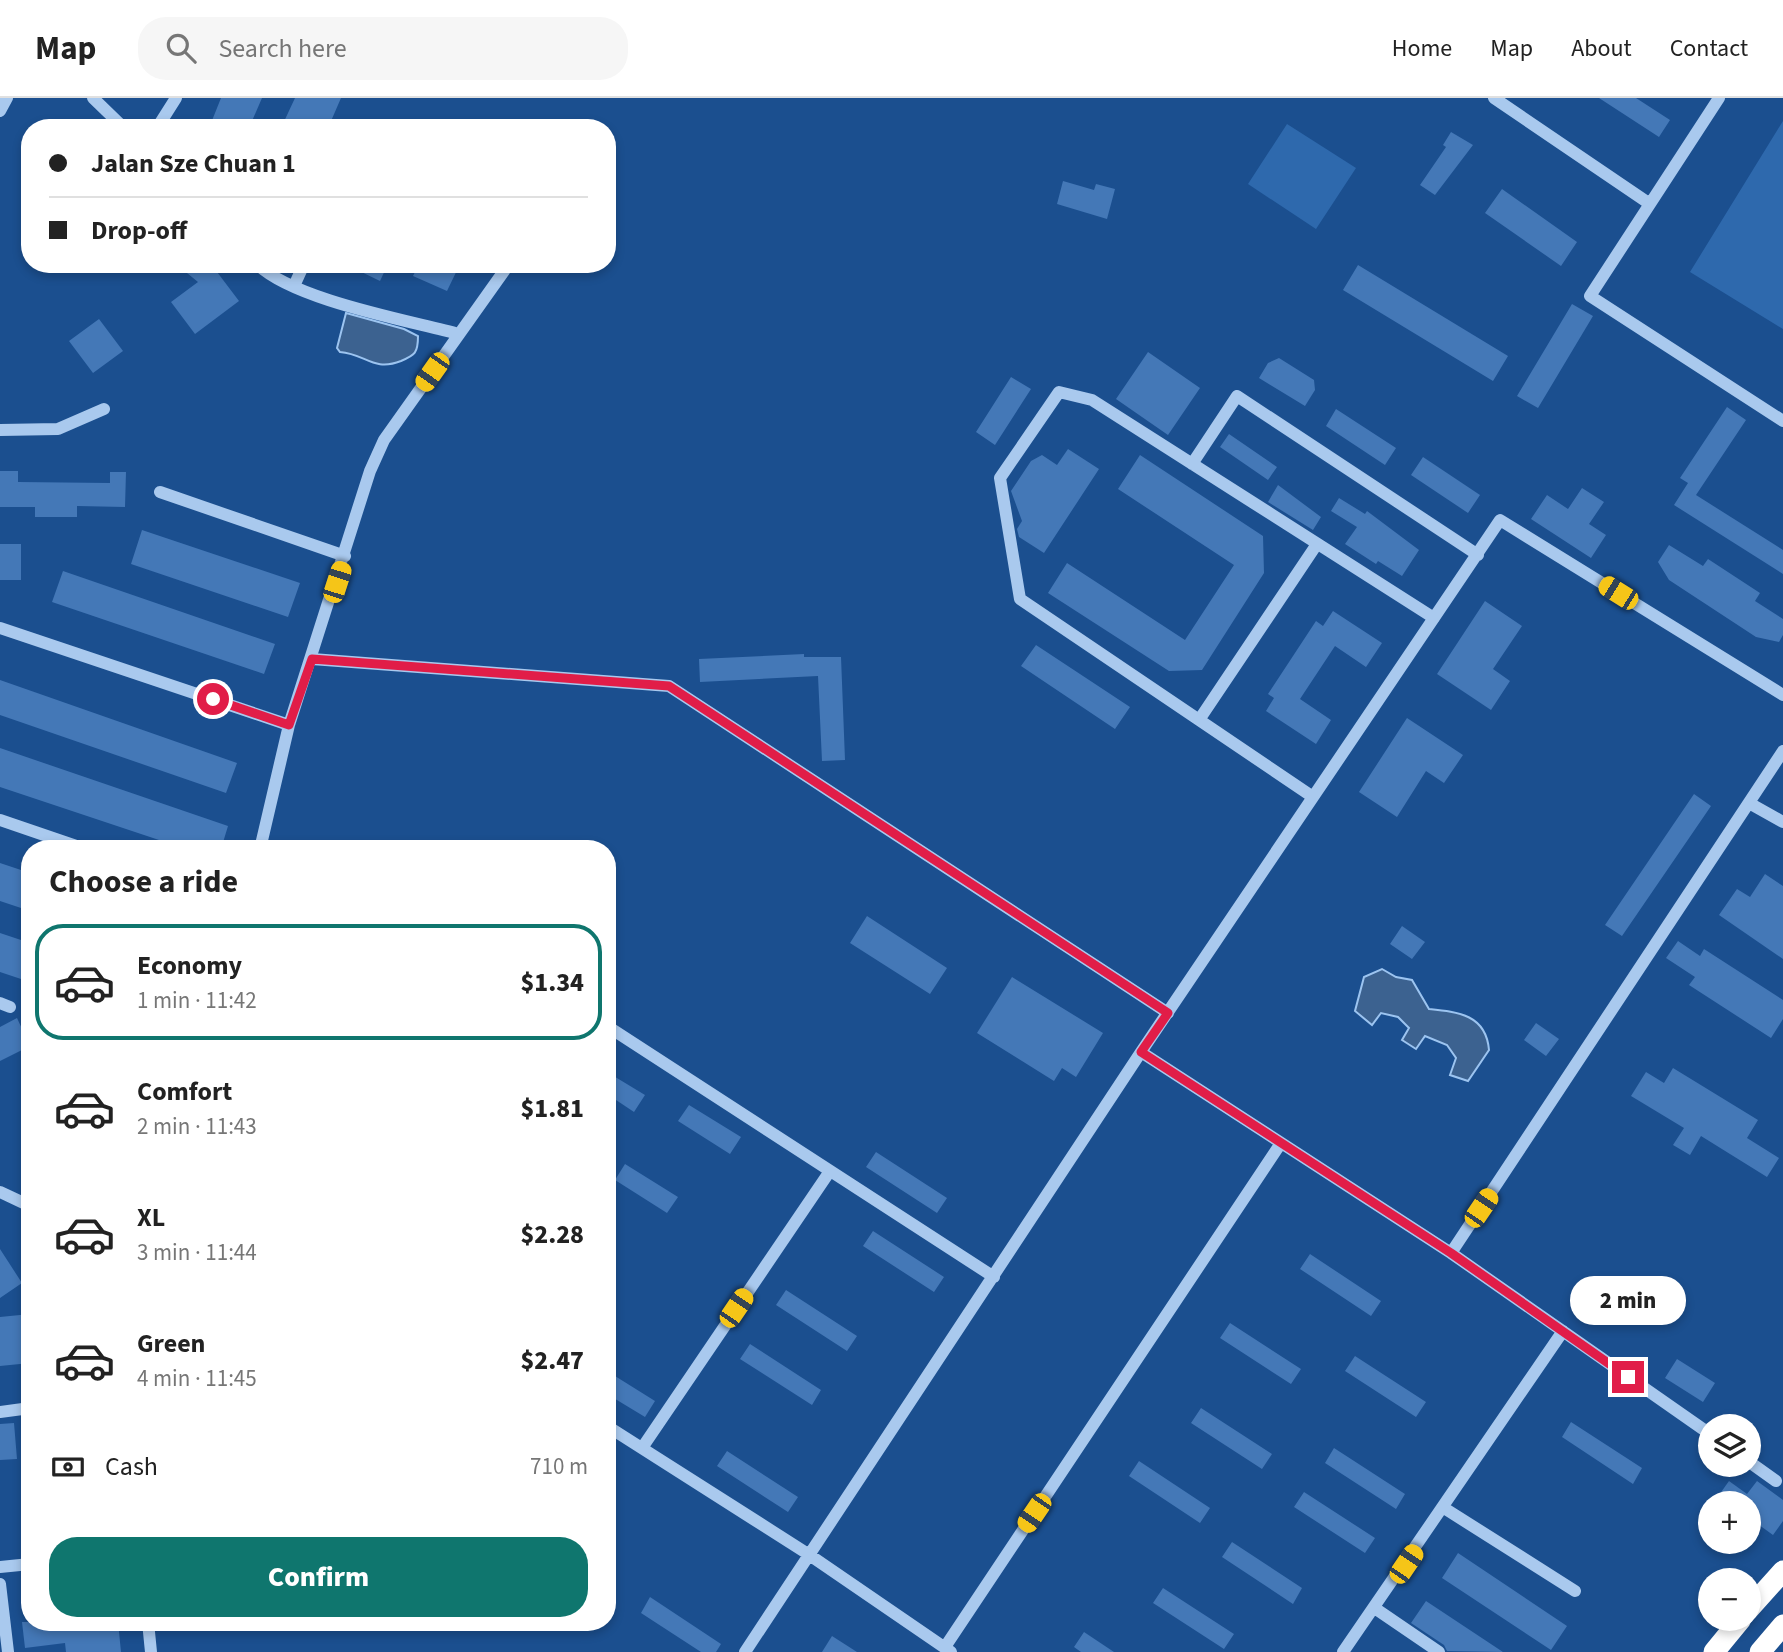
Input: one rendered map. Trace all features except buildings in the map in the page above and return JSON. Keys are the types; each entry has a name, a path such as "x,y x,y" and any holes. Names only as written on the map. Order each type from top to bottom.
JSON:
{"highway":[{"path":"1761,1596 1783,1571"},
{"path":"1760,1652 1783,1625"},
{"path":"1714,1652 1731,1631"}],"street":[{"path":"0,111 7,98"},
{"path":"93,98 115,119"},
{"path":"163,119 176,98"},
{"path":"1494,98 1650,204"},
{"path":"1719,98 1590,296 1783,421"},
{"path":"272,273 294,286 340,302 459,334"},
{"path":"294,286 300,273"},
{"path":"262,840 289,725 370,471 384,440 503,273"},
{"path":"1313,797 1020,599 1000,478 1059,392 1092,400 1434,618"},
{"path":"1192,464 1237,396 1478,555"},
{"path":"0,430 58,429 104,409"},
{"path":"160,492 345,556"},
{"path":"745,1652 1141,1052 1500,520 1783,695"},
{"path":"1199,720 1317,544"},
{"path":"0,628 289,725"},
{"path":"312,659 669,686 1168,1013"},
{"path":"1451,1253 1783,751"},
{"path":"1749,803 1783,822"},
{"path":"0,820 59,840"},
{"path":"616,1032 994,1277"},
{"path":"1141,1052 1451,1253 1698,1426"},
{"path":"616,1432 808,1554 948,1650 1281,1143"},
{"path":"642,1448 830,1171"},
{"path":"0,1192 21,1202"},
{"path":"1343,1652 1376,1609 1563,1332"},
{"path":"0,1412 21,1409"},
{"path":"1761,1470 1776,1480"},
{"path":"1444,1508 1575,1591"},
{"path":"0,1567 21,1565"},
{"path":"0,1584 8,1652"},
{"path":"1376,1609 1439,1652"},
{"path":"149,1631 151,1652"}],"shaded area":[{"path":"1783,121 1783,329 1690,272"},
{"path":"1287,124 1356,168 1316,229 1248,184"},
{"path":"346,313 404,329 418,336 416,350 406,359 383,365 340,352 337,348"},
{"path":"1382,969 1396,977 1412,980 1429,1009 1460,1014 1477,1022 1483,1029 1489,1050 1468,1081 1450,1075 1456,1058 1447,1045 1425,1036 1416,1049 1402,1040 1409,1028 1398,1017 1381,1013 1372,1025 1355,1011 1364,977"}],"route":[{"path":"213,699 289,725 312,659 669,686 1168,1013 1141,1052 1451,1253 1628,1377"}]}
